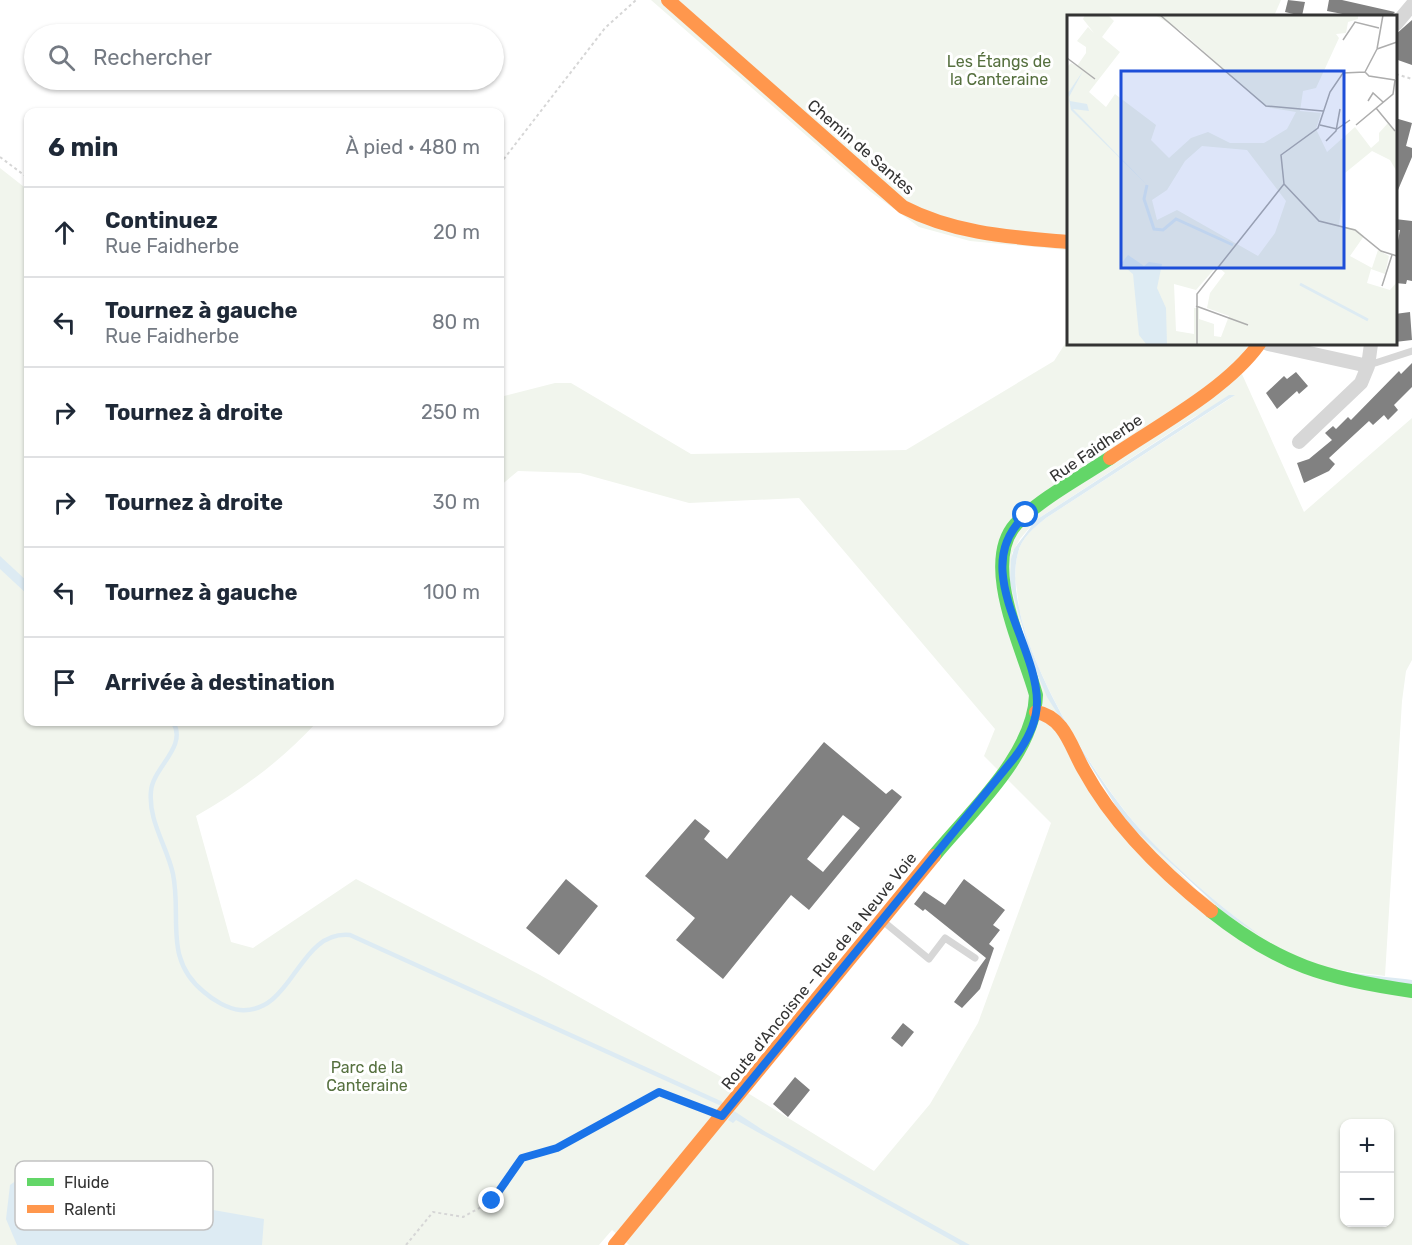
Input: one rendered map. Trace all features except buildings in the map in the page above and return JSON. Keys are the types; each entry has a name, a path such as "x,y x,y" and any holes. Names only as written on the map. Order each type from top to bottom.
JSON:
{"street":[{"name":"Chemin de Santes","path":"668,0 903,207 921,218 965,231 1067,242"},
{"name":"Rue Faidherbe","path":"1036,712 1034,686 1005,587 1003,552 1008,535 1026,515 1231,375 1247,362 1258,345"},
{"path":"1273,345 1368,366"},
{"path":"1299,442 1361,383 1368,366 1371,345"},
{"name":"Route d'Ancoisne - Rue de la Neuve Voie","path":"615,1245 1015,757 1031,730 1036,712"},
{"path":"1036,712 1051,717 1060,725 1092,784 1131,835 1180,882 1233,926 1271,953 1302,968 1347,981 1412,991"}],"lane":[{"path":"1368,366 1412,351"},
{"path":"882,921 929,959 945,938 975,958"}],"path":[{"path":"504,159 605,28 636,0"},
{"path":"1397,75 1412,79"},
{"path":"0,157 24,175"},
{"path":"406,1245 433,1212 463,1217 492,1201 522,1158 557,1148 659,1092 722,1116"}],"green space":[{"name":"Les Étangs de la Canteraine","path":"651,0 1281,0 1274,15 1067,15 1067,250 970,241 919,227 871,192"},
{"name":"Parc de la Canteraine","path":"0,168 24,187 24,726 313,726 260,774 196,816 231,942 253,948 356,879 540,975 725,1079 874,1171 930,1104 978,1023 1051,823 984,756 995,729 799,498 689,503 580,473 518,471 504,483 504,396 555,383 571,383 691,454 906,450 1054,361 1067,341 1067,345 1248,345 1237,363 1304,512 1412,418 1412,660 1406,671 1402,701 1385,976 1317,965 1296,957 1258,934 1297,961 1412,986 1412,1245 629,1245 612,1230 599,1245 0,1245","holes":["1234,396 1037,525 1025,538 1018,553 1016,581 1012,553 1036,520 1194,417","1017,595 1035,658 1053,698 1097,772 1119,803 1154,844 1192,881 1254,931 1198,891 1112,804 1060,717 1022,630"]}],"shaded area":[{"path":"1229,395 1235,395 1037,525 1025,538 1018,553 1015,584 1022,620 1035,658 1053,698 1074,737 1119,804 1154,844 1213,899 1278,946 1227,915 1126,822 1047,697 1033,664 1010,583 1011,559 1014,549 1036,520"},
{"path":"0,556 24,578 24,591 0,569"},
{"path":"1278,947 1310,963 1353,973 1412,980 1412,986 1311,967"},
{"path":"734,1111 766,1132 970,1245 960,1245 736,1120 733,1123 728,1120"},
{"path":"15,1181 15,1230 213,1230 213,1210 264,1219 262,1245 17,1245 6,1219 10,1185"}],"waterway":[{"path":"174,726 176,740 173,748 153,782 152,813 173,874 176,937 183,966 191,979 212,998 235,1009 258,1008 273,999 285,987 318,945 332,937 350,935 720,1103"}],"traffic: fast":[{"path":"934,856 982,801 1013,760 1033,717 1036,695 1015,632 1003,584 1002,561 1006,541 1016,524 1037,506 1110,458"},
{"path":"1211,911 1259,945 1305,967 1354,981 1412,991"}],"traffic: slow":[{"path":"668,0 903,207 963,229 1004,236 1067,242"},
{"path":"1110,458 1210,391 1245,361 1258,345"},
{"path":"1036,712 1046,715 1061,727 1096,790 1124,828 1157,864 1211,911"},
{"path":"615,1245 934,856"}],"route":[{"path":"492,1201 522,1158 557,1148 659,1092 722,1116 1015,757 1031,730 1037,704 1034,686 1005,587 1002,562 1008,535 1026,515"}]}
